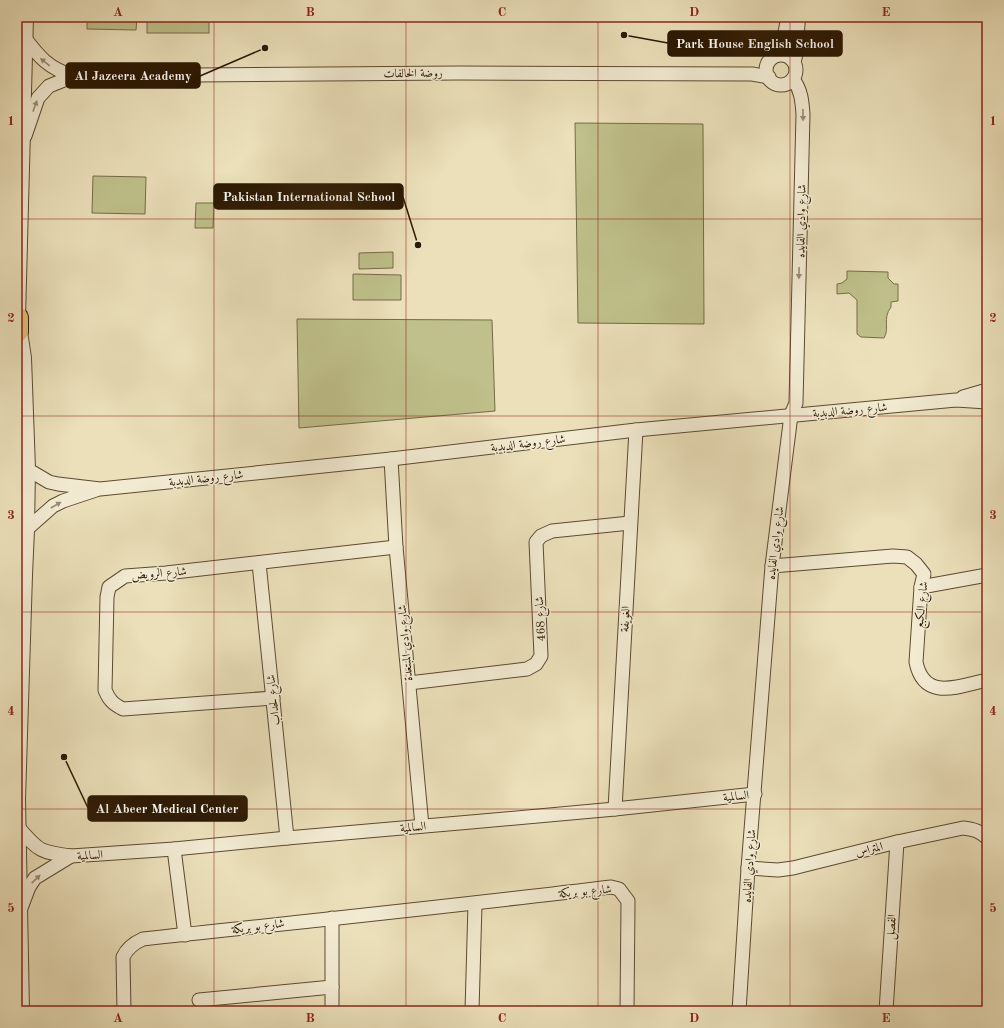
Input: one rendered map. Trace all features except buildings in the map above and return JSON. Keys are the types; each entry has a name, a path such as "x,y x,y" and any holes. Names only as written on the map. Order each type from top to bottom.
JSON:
{"highway":[{"path":"17,331 18,318"}],"street":[{"path":"21,1011 18,791 27,469 23,358 18,318 25,17"},
{"path":"770,66 779,55 788,56 794,62 796,70 793,78 786,84 781,85 773,82 770,66 783,42 788,17"},
{"path":"794,62 797,53 796,29 799,17"},
{"name":"روضة الخالفات","path":"24,37 45,62 59,72 74,76 459,73 752,74 770,66"},
{"name":"روضة الخالفات","path":"22,143 38,98 49,86 74,76"},
{"name":"شارع وادي الفايده","path":"739,1011 748,868 772,566 791,415 796,403 803,114 800,88 793,78"},
{"name":"شارع روضة الدبدبة","path":"956,400 987,390"},
{"name":"شارع روضة الدبدبة","path":"26,530 53,506 63,501 100,489 391,459 636,430 956,400 987,402"},
{"name":"الغويفة","path":"615,809 636,430"},
{"name":"شارع وادي المبتعدة","path":"391,459 396,547 422,826"},
{"name":"شارع روضة الدبدبة","path":"27,469 49,482 100,489"},
{"name":"شارع 468","path":"409,683 527,669 536,664 541,656 536,542 541,536 552,531 630,523"},
{"name":"شارع الرويض","path":"273,698 123,708 114,705 108,698 105,690 107,597 109,587 125,576 396,547"},
{"name":"شارع الكبع","path":"772,566 907,556 924,574 921,587 916,662 918,671 923,679 930,685 947,689 987,680"},
{"name":"شارع لحداب","path":"259,562 287,838"},
{"path":"921,587 987,574"},
{"name":"السالمية","path":"18,827 40,850 54,854 71,856 174,850 287,838 615,809 755,794"},
{"name":"المتراس","path":"748,868 778,870 793,868 897,842 963,828 972,829 982,833 987,838"},
{"name":"الفصل","path":"886,1011 897,842"},
{"path":"174,850 185,935"},
{"name":"السالمية","path":"19,913 29,887 35,878 71,856"},
{"name":"شارع بو بريكة","path":"124,1011 123,957 126,951 143,939 475,904 611,887 619,889 628,901 627,1011"},
{"path":"472,1011 475,904"},
{"path":"332,918 332,1011"},
{"path":"200,1000 332,987"}],"green space":[{"path":"87,17 137,17 136,30 87,29"},
{"path":"147,17 209,17 209,33 147,33"},
{"path":"575,123 703,124 704,324 578,323"},
{"path":"93,176 146,177 145,214 92,213"},
{"path":"196,203 214,203 213,228 195,228"},
{"path":"393,252 393,268 359,269 359,253"},
{"path":"847,271 888,272 888,278 894,284 898,284 898,301 891,302 891,307 888,311 886,319 886,334 884,338 861,337 857,334 857,300 849,293 837,294 837,284 842,283 847,279"},
{"path":"353,274 401,275 401,300 353,300"},
{"path":"297,319 492,320 495,411 299,428"}],"place":[{"name":"Park House English School","path":"624,35"},
{"name":"Al Jazeera Academy","path":"265,48"},
{"name":"Pakistan International School","path":"418,245"},
{"name":"Al Abeer Medical Center","path":"64,757"}]}
